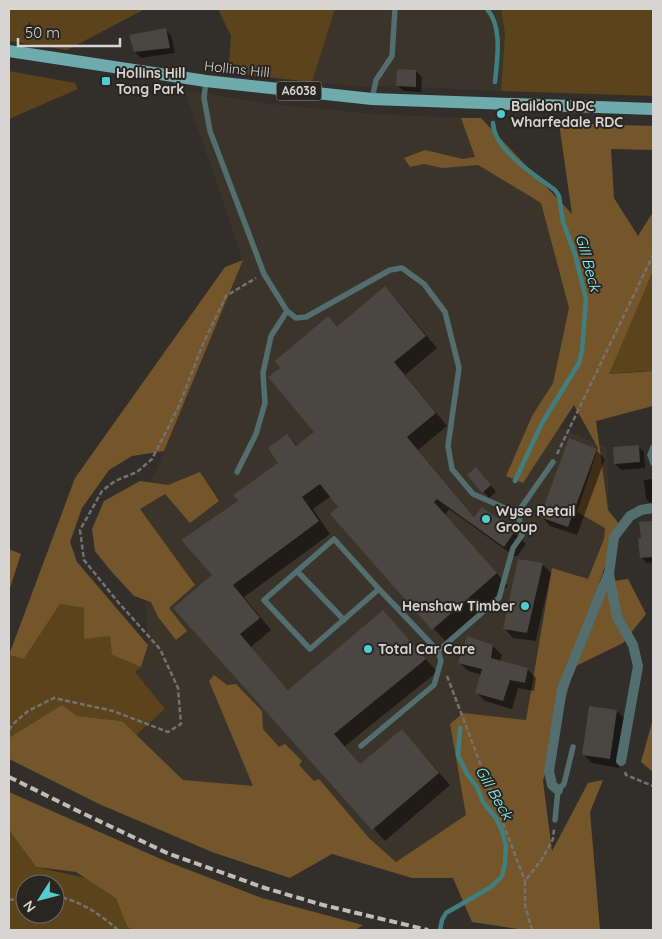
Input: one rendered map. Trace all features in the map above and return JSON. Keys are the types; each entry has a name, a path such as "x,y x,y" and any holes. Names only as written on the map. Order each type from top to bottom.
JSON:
{"main road":[{"name":"Hollins Hill","path":"9,51 206,81 372,99 653,109"}],"street":[{"path":"558,790 552,785 549,771 562,689 609,574 614,537 630,516 640,510 653,508"},
{"path":"609,574 617,617 633,645 638,666 621,761"}],"lane":[{"path":"372,99 376,80 392,56 395,9"},
{"path":"206,81 204,98 210,131 264,274 287,311 296,318 306,317 390,270 402,268 424,284 445,312 459,368 448,446 452,468 473,494 518,512"},
{"path":"237,472 256,434 265,403 263,373 271,336 287,311"},
{"path":"653,447 650,455 653,463"},
{"path":"438,651 499,598 513,548 522,535 518,512 553,462"},
{"path":"361,746 434,685 441,661 438,651 334,539 264,600 310,649 379,589"},
{"path":"297,571 344,620"},
{"path":"555,820 558,790 564,784 573,747"}],"path":[{"path":"553,462 653,255"},
{"path":"9,730 28,711 54,698 113,711 168,732 181,724 178,688 160,649 84,560 80,530 102,491 115,481 137,472 152,459 178,408 203,344 226,296 264,274"},
{"path":"441,661 525,881 525,905 532,930"},
{"path":"621,761 626,775 653,786"},
{"path":"525,881 542,859 553,839 555,820"},
{"path":"65,898 83,905 118,930"}],"shaded area":[{"path":"9,9 145,9 67,50 9,41"},
{"path":"218,9 335,9 312,82 228,73 231,36"},
{"path":"335,9 501,9 505,34 501,91 397,86 364,87 312,82"},
{"path":"501,9 653,9 653,96 501,91 505,34"},
{"path":"9,71 75,83 78,89 9,119"},
{"path":"185,91 279,105 376,114 461,118 478,165 541,203 569,308 553,383 532,416 607,448 610,552 599,583 552,568 526,720 463,713 450,724 466,815 396,862 369,838 183,780 136,735 164,709 135,672 141,667 148,645 140,509 243,260"},
{"path":"461,118 481,118 572,214 559,123 653,126 653,150 611,149 614,198 638,236 653,212 653,271 609,374 653,371 653,406 596,421 608,510 620,525 599,583 628,579 646,614 623,643 574,667 543,781 552,851 588,783 603,780 590,812 600,930 525,930 472,922 453,878 412,878 332,854 290,878 212,852 99,804 9,759 9,738 62,705 77,716 122,721 183,780 253,786 209,681 214,675 227,685 236,684 262,711 263,729 279,747 285,744 302,761 299,765 314,781 319,779 369,838 396,862 466,815 450,724 463,713 526,720 552,568 588,579 604,539 605,528 577,512 598,448 574,405 523,483 506,476 532,416 553,383 569,308 541,203 478,165 442,168 424,164 410,167 404,158 425,150 463,159 475,157"},
{"path":"243,260 164,451 132,456 109,470 82,508 70,542 77,562 148,645 141,667 112,655 110,636 84,639 84,608 60,604 24,659 9,655 75,478 225,267"},
{"path":"653,271 653,371 608,374"},
{"path":"200,472 219,501 190,523 165,494 140,509 195,585 169,608 187,631 176,640 158,617 151,602 134,596 95,551 92,529 104,501 140,481 168,485"},
{"path":"9,549 21,554 9,591"},
{"path":"60,604 84,608 111,636 112,655 141,667 135,672 165,709 136,735 122,721 77,716 9,738 9,655 24,659"},
{"path":"653,719 653,772 641,762"},
{"path":"9,792 163,860 262,898 363,925 355,930 132,930 127,926 116,898 76,872 36,867 9,830"},
{"path":"9,830 36,867 118,885 238,930 9,930"}],"building":[{"path":"166,28 170,48 134,52 129,35"},
{"path":"397,69 416,70 416,87 396,86"},
{"path":"385,286 426,336 394,362 436,413 407,437 474,517 482,507 515,531 504,547 437,499 434,502 497,573 432,630 330,514 338,507 320,484 302,497 319,521 233,585 260,618 240,634 288,690 383,610 426,659 334,734 360,764 402,729 439,773 372,830 173,608 212,575 181,540 238,501 233,495 278,463 268,448 287,434 296,446 314,432 268,377 280,368 275,361 328,316 337,327"},
{"path":"569,438 597,449 568,527 540,517"},
{"path":"639,445 640,462 614,464 613,447"},
{"path":"476,467 491,485 482,493 467,475"},
{"path":"653,521 653,557 640,558 638,538 641,538 639,522"},
{"path":"518,559 543,563 527,633 503,629"},
{"path":"467,636 493,645 491,658 528,668 525,683 510,680 503,701 475,693 482,669 458,663"},
{"path":"589,706 617,710 610,759 582,755"}],"waterway":[{"name":"Gill Beck","path":"487,9 492,16 497,34 498,54 495,82"},
{"name":"Gill Beck","path":"493,123 500,143 508,152 555,190 559,196 563,222 575,254 586,299 582,351 579,363 542,423 515,481"},
{"name":"Gill Beck","path":"440,930 446,913 491,887 502,876 505,863 506,846 502,831 496,818 483,802 477,787 467,774 458,755 460,728"}],"railway":[{"path":"9,777 167,853 265,888 323,905 428,930"}],"place":[{"name":"Hollins Hill Tong Park","path":"106,81"},
{"name":"Baildon UDC Wharfedale RDC","path":"501,114"},
{"name":"Wyse Retail Group","path":"486,519"},
{"name":"Henshaw Timber","path":"525,606"},
{"name":"Total Car Care","path":"368,649"}]}
